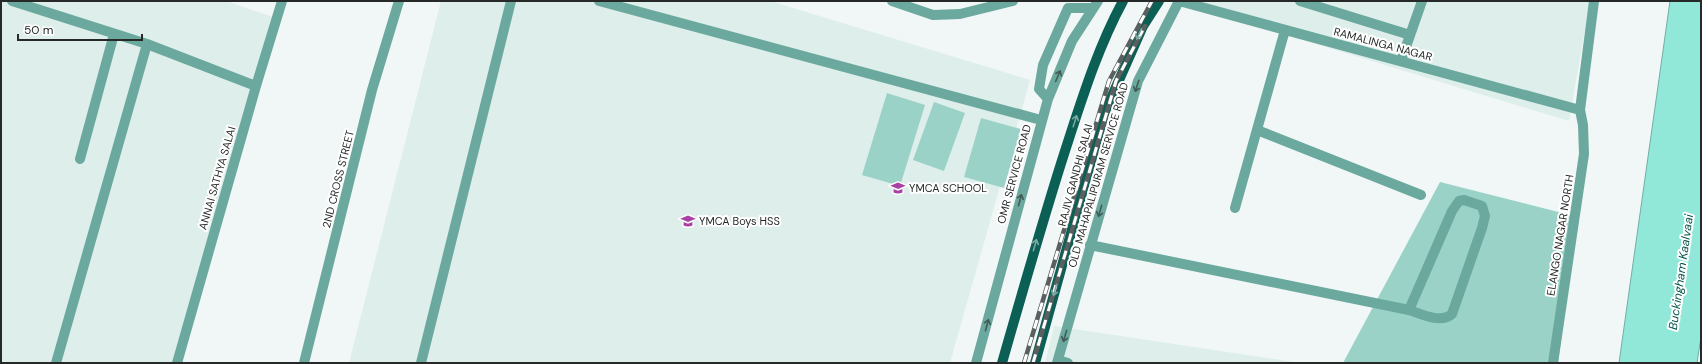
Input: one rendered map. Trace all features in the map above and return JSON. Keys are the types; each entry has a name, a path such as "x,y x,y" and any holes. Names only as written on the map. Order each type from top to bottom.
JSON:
{"main road":[{"name":"RAJIV GANDHI SALAI","path":"1002,363 1036,242 1079,108 1107,31 1123,1"},
{"name":"RAJIV GANDHI SALAI","path":"1035,363 1104,114 1143,26 1159,1"}],"street":[{"path":"12,1 147,44 256,86"},
{"name":"ANNAI SATHYA SALAI","path":"177,363 256,86 282,1"},
{"name":"2ND CROSS STREET","path":"304,363 372,90 399,1"},
{"path":"420,363 511,1"},
{"path":"599,1 1041,120"},
{"path":"892,1 933,14 960,14 1012,1"},
{"name":"RAMALINGA NAGAR","path":"1179,1 1580,110"},
{"name":"OLD MAHAPALIPURAM SERVICE ROAD","path":"1057,362 1138,81 1179,1"},
{"path":"1300,1 1410,35"},
{"path":"1400,61 1422,1"},
{"name":"ELANGO NAGAR NORTH","path":"1553,363 1584,154 1583,125 1580,110 1594,1"},
{"path":"1048,99 1039,89 1043,65 1068,8 1096,5"},
{"name":"OMR SERVICE ROAD","path":"976,363 1041,120 1048,99 1072,41 1096,5"},
{"path":"1235,208 1285,30"},
{"path":"80,159 114,34"},
{"path":"56,363 147,44"},
{"path":"1257,130 1421,195"},
{"path":"1090,245 1409,310 1440,319 1448,318 1452,314 1482,228 1485,216 1482,206 1464,200 1459,201 1452,211 1409,310"},
{"path":"1057,362 1068,363"}],"shaded area":[{"path":"1,1 226,1 273,17 180,363 1,363"},
{"name":"YMCA Boys HSS","path":"441,1 770,1 1030,80 950,363 349,363"},
{"path":"1184,1 1590,1 1569,121 1181,3"},
{"path":"887,93 925,105 900,186 862,175"},
{"path":"934,102 965,113 944,171 913,160"},
{"path":"981,118 1021,129 1004,188 964,177"},
{"path":"1440,182 1578,217 1558,363 1343,363"},
{"path":"1054,326 1301,363 1045,363"}],"water":[{"name":"Buckingham Kaalvaai","path":"1670,1 1701,1 1701,337 1697,363 1619,363"}],"railway":[{"path":"1024,363 1109,81 1152,1"},
{"path":"1033,363 1116,81 1145,26"}],"place":[{"name":"YMCA SCHOOL","path":"898,188"},
{"name":"YMCA Boys HSS","path":"688,221"}]}
